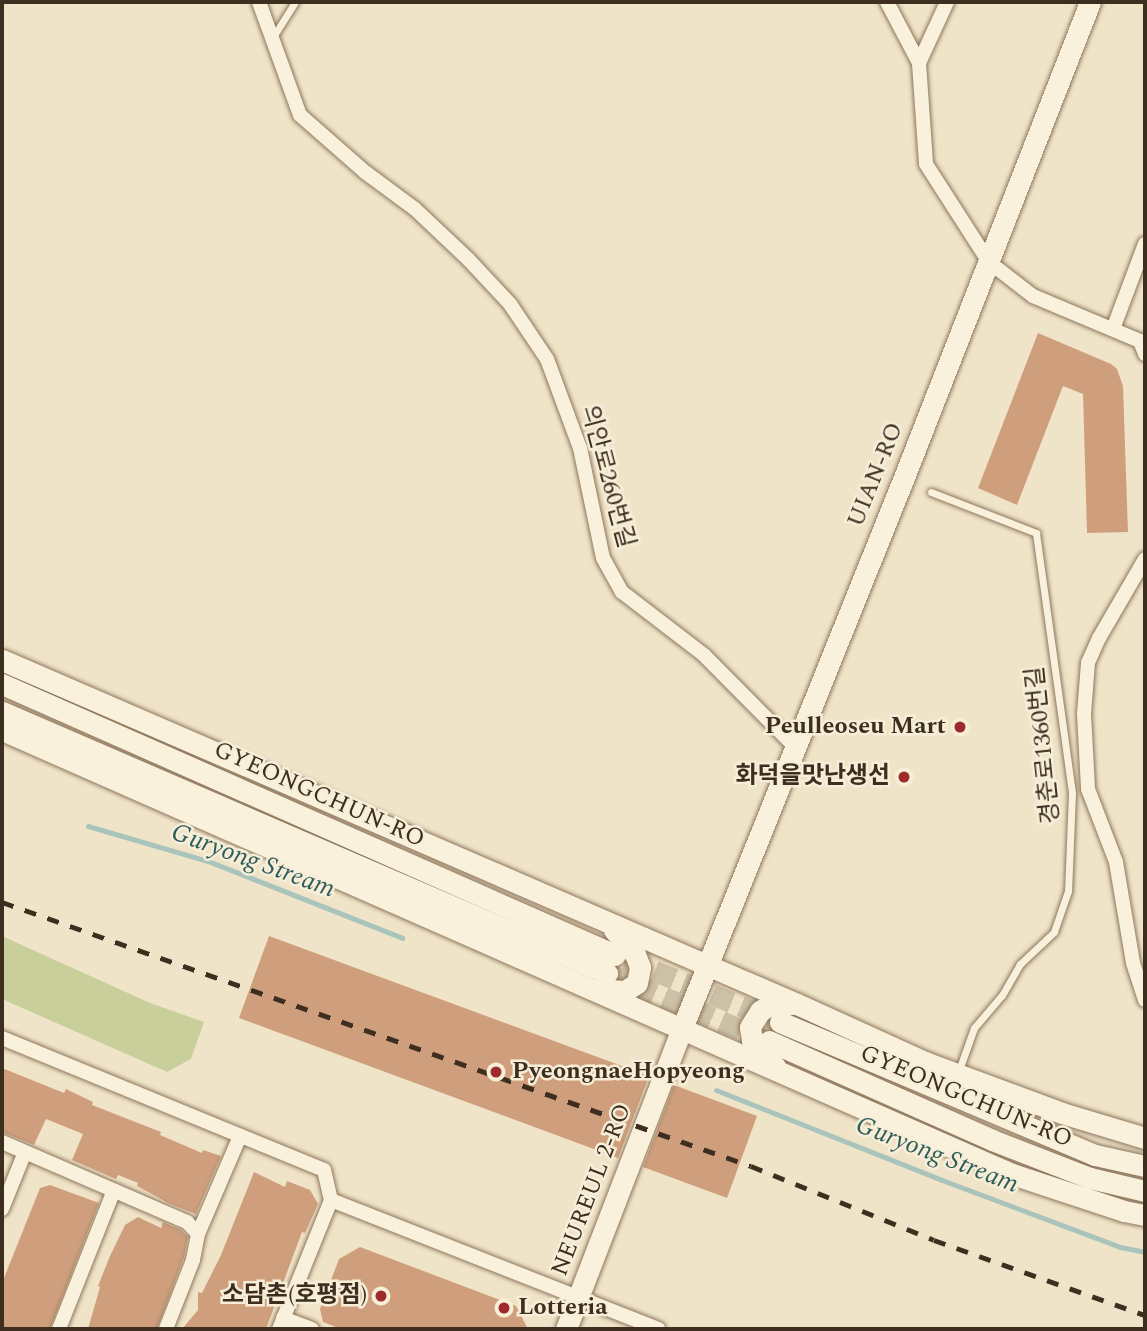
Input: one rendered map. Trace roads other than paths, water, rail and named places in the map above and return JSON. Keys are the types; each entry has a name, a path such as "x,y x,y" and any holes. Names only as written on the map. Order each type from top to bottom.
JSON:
{"street":[{"name":"의안로260번길","path":"259,2 300,115 365,172 415,209 468,259 510,304 547,359 580,448 603,558 622,592 704,655 795,747"},
{"path":"887,2 919,63 926,164 989,262 1033,296 1140,341 1145,353"},
{"path":"919,63 947,2"},
{"name":"UIAN-RO","path":"709,967 1090,2"},
{"path":"1113,329 1145,244"},
{"path":"1145,559 1088,663 1084,714 1088,789 1116,862 1133,964 1145,1000"},
{"path":"2,660 925,1062 1062,1113 1144,1137"},
{"name":"GYEONGCHUN-RO","path":"2,684 611,964 2,712"},
{"path":"2,730 583,985 681,1031 1012,1174 1124,1211 1145,1215"},
{"path":"583,985 625,990 637,983 640,967 635,954 608,924"},
{"name":"NEUREUL 2-RO","path":"566,1329 681,1031 709,967"},
{"path":"790,1078 762,1056 752,1040 750,1027 760,1011 771,1004 797,1004"},
{"name":"GYEONGCHUN-RO","path":"780,1022 1095,1155 1145,1166"},
{"path":"2,1038 324,1170 331,1200 281,1323 312,1329"},
{"name":"GYEONGCHUN-RO","path":"769,1041 992,1140 1090,1178 1145,1191"},
{"path":"166,1329 193,1260 198,1234 240,1136"},
{"path":"2,1142 187,1222 198,1234"},
{"path":"2,1209 25,1152"},
{"path":"59,1329 114,1190"},
{"path":"331,1200 659,1329"}],"lane":[{"path":"273,38 295,2"},
{"name":"경춘로1360번길","path":"930,492 1035,533 1072,793 1068,891 1054,932 1020,964 1002,995 974,1028 958,1074"},
{"path":"1072,793 1088,789"}],"waterway":[{"name":"Guryong Stream","path":"88,826 208,861 402,938"},
{"name":"Guryong Stream","path":"716,1090 942,1180 1120,1247 1145,1252"}],"tunnel":[{"path":"626,959 780,1022"},
{"path":"607,973 766,1040"}],"railway":[{"path":"2,902 751,1166 934,1240 1145,1315"}],"place":[{"name":"Peulleoseu Mart","path":"960,727"},
{"name":"화덕을맛난생선","path":"904,777"},
{"name":"PyeongnaeHopyeong","path":"496,1072"},
{"name":"소담촌(호평점)","path":"381,1296"},
{"name":"Lotteria","path":"504,1308"}]}
